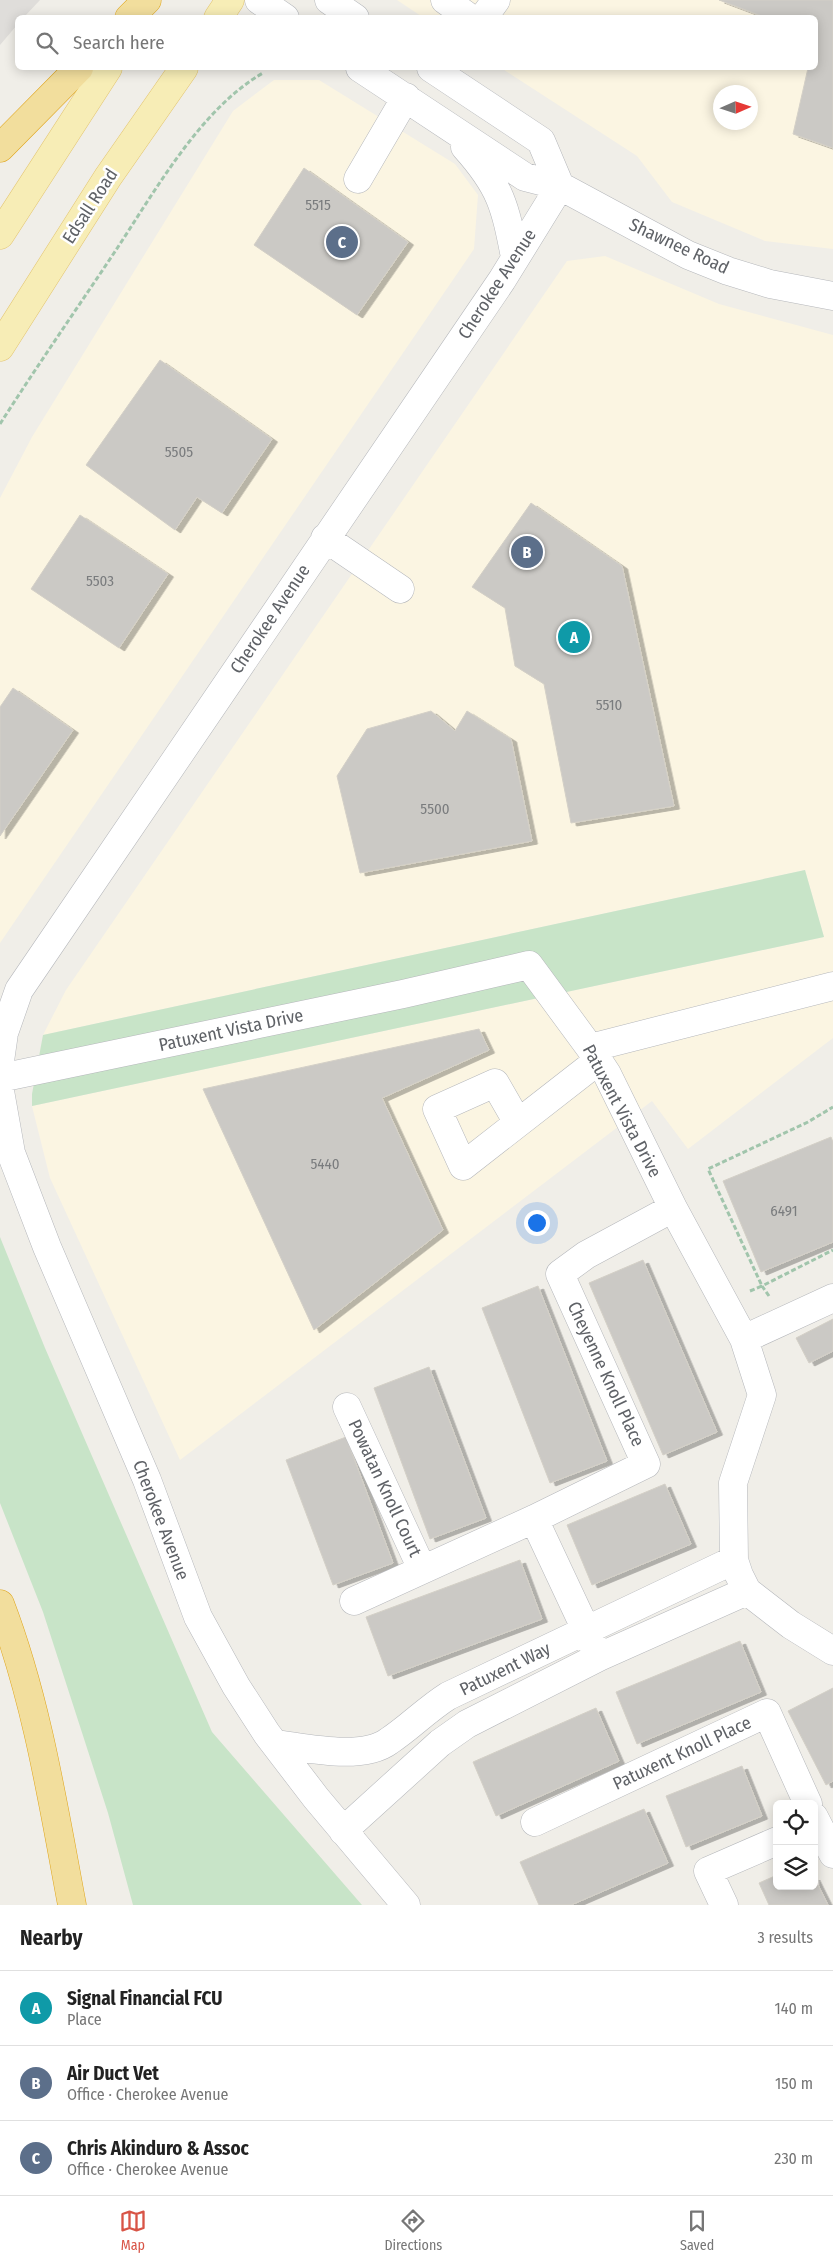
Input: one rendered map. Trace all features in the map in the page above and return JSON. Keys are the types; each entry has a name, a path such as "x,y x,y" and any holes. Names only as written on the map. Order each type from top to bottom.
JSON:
{"highway":[{"path":"133,15 147,0"},
{"path":"0,148 77,70"},
{"path":"0,1604 9,1628 38,1728 72,1905"}],"main road":[{"path":"142,15 152,0"},
{"path":"220,15 230,0"},
{"path":"0,235 107,70"},
{"name":"Edsall Road","path":"0,347 108,177 183,70"}],"street":[{"path":"259,0 281,15"},
{"path":"328,0 350,15"},
{"path":"462,13 496,0"},
{"path":"363,70 524,177 560,186"},
{"path":"434,70 541,141 560,186"},
{"path":"358,179 406,97"},
{"path":"445,123 491,178 499,193 505,208 515,257"},
{"name":"Cherokee Avenue","path":"0,1060 4,1032 19,990 502,280 560,186"},
{"name":"Shawnee Road","path":"560,186 688,255 770,284 833,296"},
{"path":"325,538 400,589"},
{"name":"Patuxent Vista Drive","path":"0,1078 383,998 529,965 595,1054 673,1208 744,1339 762,1395 733,1483 734,1560 748,1591 791,1625 833,1651"},
{"path":"518,1123 595,1054 833,986"},
{"name":"Cherokee Avenue","path":"0,1091 11,1153 48,1246 147,1480 198,1617 236,1686 275,1744 406,1905"},
{"name":"Cheyenne Knoll Place","path":"354,1600 534,1519 646,1464 560,1274 586,1255 673,1208"},
{"path":"744,1339 833,1298"},
{"name":"Powatan Knoll Court","path":"347,1407 422,1569"},
{"path":"534,1519 599,1657"},
{"name":"Patuxent Way","path":"275,1744 351,1752 378,1747 388,1742 427,1709 448,1696 734,1560"},
{"name":"Patuxent Way","path":"344,1830 440,1743 467,1724 599,1657 748,1591"},
{"name":"Patuxent Knoll Place","path":"535,1822 767,1713 809,1800"},
{"path":"818,1819 833,1854"},
{"path":"724,1905 708,1871 773,1843"}],"path":[{"path":"0,424 178,158 214,111 244,84 263,73"},
{"path":"781,1322 775,1303 762,1286 708,1169 808,1122 833,1107"},
{"path":"762,1286 833,1250"}],"shaded area":[{"path":"0,0 40,0 26,15 15,15 15,27 0,45"},
{"path":"397,0 833,0 833,249 765,241 672,202 637,156 504,70 818,70 818,15 420,15"},
{"path":"274,80 319,80 455,164 478,195 474,249 0,943 0,498 32,437 233,111"},
{"path":"605,256 719,304 833,335 833,1038 688,1149 652,1101 180,1460 50,1178 32,1106 824,937 805,870 43,1035 66,990 567,261"}],"green space":[{"path":"805,870 824,937 32,1106 32,1094 43,1035"},
{"path":"0,1237 45,1348 212,1732 362,1905 133,1905 108,1813 43,1612 0,1503"}],"building":[{"path":"719,0 833,0 833,148 793,134 808,70 818,70 818,15 759,15"},
{"path":"304,168 408,242 357,315 254,245"},
{"path":"160,360 272,439 222,513 197,497 175,530 86,465"},
{"path":"531,503 622,566 674,806 571,823 544,684 515,666 505,608 472,587"},
{"path":"80,515 168,574 119,648 31,589"},
{"path":"13,688 73,730 0,836 0,707"},
{"path":"431,711 455,731 467,711 511,739 532,841 360,873 337,776 367,729"},
{"path":"479,1029 489,1050 382,1098 443,1230 314,1330 203,1089"},
{"path":"831,1137 833,1142 833,1242 761,1272 723,1181"},
{"path":"643,1260 717,1432 663,1455 589,1283"},
{"path":"538,1286 607,1461 550,1483 482,1308"},
{"path":"833,1319 833,1351 809,1363 796,1338"},
{"path":"429,1367 486,1518 430,1539 374,1388"},
{"path":"346,1437 393,1563 333,1585 286,1460"},
{"path":"665,1484 691,1544 592,1585 567,1525"},
{"path":"520,1560 542,1619 388,1676 366,1617"},
{"path":"740,1641 761,1692 637,1744 616,1692"},
{"path":"833,1688 833,1781 826,1785 788,1711"},
{"path":"596,1708 619,1761 496,1816 473,1762"},
{"path":"742,1766 762,1816 686,1847 666,1796"},
{"path":"644,1809 668,1863 571,1905 539,1905 520,1862"},
{"path":"773,1877 773,1890 818,1890 818,1885 828,1905 769,1905 759,1883"}],"place":[{"name":"Chris Akinduro & Assoc","path":"342,242"},
{"name":"Air Duct Vet","path":"527,552"},
{"name":"Signal Financial FCU","path":"574,637"}]}
